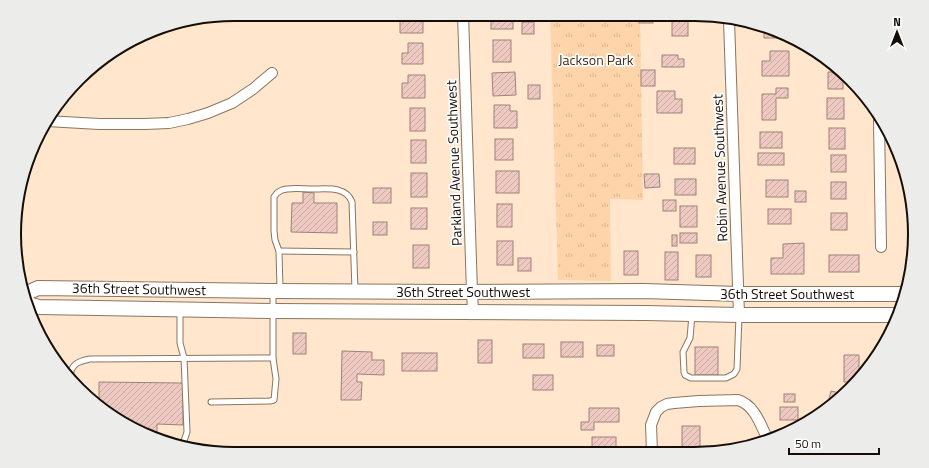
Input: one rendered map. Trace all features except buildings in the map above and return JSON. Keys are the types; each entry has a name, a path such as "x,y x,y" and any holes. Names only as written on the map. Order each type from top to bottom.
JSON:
{"street":[{"name":"Parkland Avenue Southwest","path":"463,21 472,292 474,312"},
{"name":"Robin Avenue Southwest","path":"729,24 739,315"},
{"path":"54,121 99,124 145,124 169,123 188,119 232,103 254,89 272,72"},
{"path":"879,128 881,247"},
{"name":"36th Street Southwest","path":"29,292 38,288 276,291 644,291 739,294 899,294"},
{"path":"180,309 184,303 190,301 200,298 216,297 239,290"},
{"name":"36th Street Southwest","path":"33,305 39,307 272,311 892,315"},
{"path":"652,447 651,425 656,412 667,404 699,401 742,401 753,410 766,435"}],"lane":[{"path":"211,402 274,400 276,379 273,358 272,311 276,291 279,251 274,231 274,197 277,193 287,189 332,189 340,190 351,197 355,291"},
{"path":"279,251 354,252"},
{"path":"180,309 180,343 184,358 187,432 184,441"},
{"path":"692,314 690,338 683,352 684,372 685,375 691,378 726,378 734,374 738,369 739,315"},
{"path":"71,371 73,367 80,361 90,359 273,358"}],"green space":[{"name":"Jackson Park","path":"550,21 640,21 643,200 610,199 611,281 558,280"}]}
